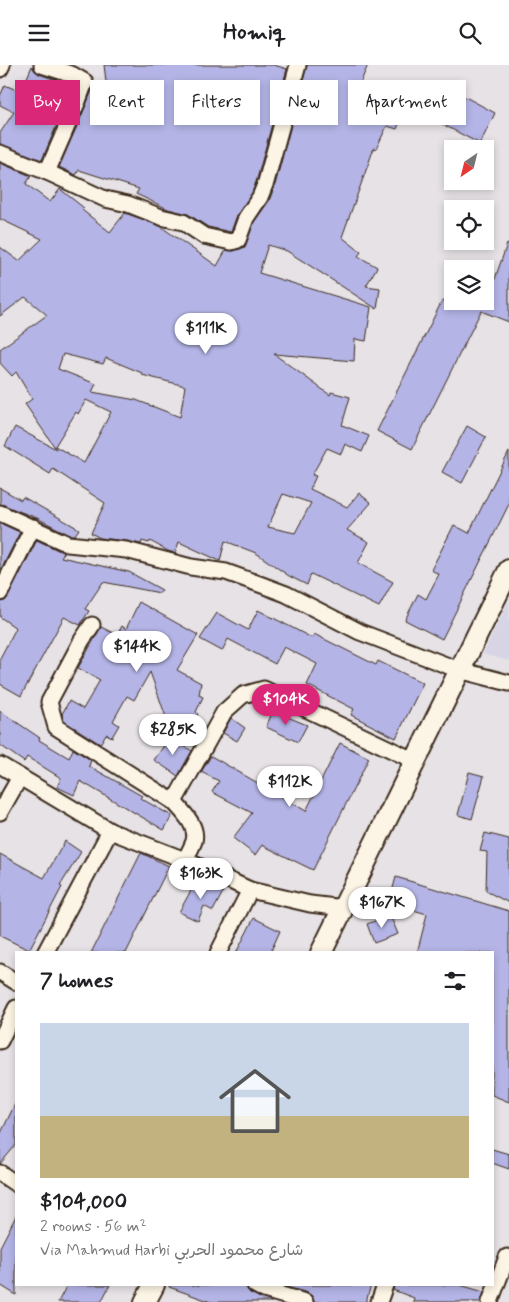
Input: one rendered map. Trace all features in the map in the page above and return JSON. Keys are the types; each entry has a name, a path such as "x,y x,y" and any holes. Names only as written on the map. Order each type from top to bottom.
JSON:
{"street":[{"path":"0,69 2,65"},
{"path":"42,65 73,75 85,82 47,172"},
{"path":"0,153 105,199 128,204 161,217 183,222 204,236 231,242 238,240 246,218 260,197 266,182 298,65"},
{"path":"0,513 68,544 126,550 191,567 226,572 286,595 360,632 459,671 509,683"},
{"path":"0,593 33,527"},
{"path":"322,951 509,570"},
{"path":"92,625 49,702 56,727 174,802 189,820 194,831 194,841 185,860"},
{"path":"174,802 224,712 243,695 264,689 415,761"},
{"path":"0,765 110,831 185,860 250,890 310,904 344,908"},
{"path":"0,811 20,777"},
{"path":"46,951 110,831"},
{"path":"219,951 250,890"},
{"path":"0,972 15,981"},
{"path":"0,1041 15,1010"},
{"path":"0,1173 15,1183"},
{"path":"490,1302 503,1255"},
{"path":"144,1302 153,1286"},
{"path":"379,1302 385,1286"},
{"path":"261,1290 305,1302"}],"shaded area":[{"path":"509,601 509,661 483,654"}],"building":[{"path":"104,65 274,65 287,69 284,80 270,80 270,125 272,125 252,193 237,215 231,232 208,227 188,214 168,209 136,194 139,189 79,170 76,175 59,167 77,125 80,125 80,118 90,95 90,125 164,125 164,80 106,80"},
{"path":"307,65 368,65 362,80 348,80 348,125 399,125 397,129 387,126 376,149 374,148 342,237 361,252 358,256 377,267 366,286 380,288 377,309 287,251 268,245 259,273 371,307 366,341 355,339 354,361 274,354 330,395 331,392 350,397 342,425 369,436 362,452 345,444 341,454 327,448 312,475 316,476 310,489 347,507 359,493 371,503 347,530 369,542 358,563 393,582 379,607 311,574 307,585 289,576 256,553 225,541 220,561 179,542 175,553 150,541 149,543 142,541 141,544 100,538 91,533 105,503 53,469 50,474 5,446 15,427 56,449 25,404 32,399 16,372 12,376 0,363 0,349 47,315 25,297 0,316 0,247 19,261 42,239 0,219 0,163 31,176 26,184 50,202 60,189 84,208 82,210 110,232 125,213 160,226 217,266 226,250 234,251 245,247 254,222 269,201 291,125 338,125 338,80 303,80","holes":["63,354 103,364 106,358 142,373 142,375 185,386 180,417 136,400 92,392 96,384 58,369","86,400 111,412 84,463 55,446 76,412 78,414","283,494 311,503 295,533 268,527"]},
{"path":"32,66 39,74 56,80 26,80"},
{"path":"5,85 15,89 15,125 57,125 42,160 0,144 0,133 14,112 0,105 0,96"},
{"path":"466,97 495,113 482,140 472,140 444,125 466,125"},
{"path":"507,244 509,245 509,322 481,311 412,449 377,431 442,301 444,301 444,310 494,310 494,282"},
{"path":"467,426 486,437 462,483 442,472"},
{"path":"509,452 509,504 442,639 405,620 418,594 426,599 439,574 431,570 454,525 469,533"},
{"path":"0,488 21,500 23,497 79,529 75,535 70,535 37,518 0,504"},
{"path":"0,523 20,532 0,572"},
{"path":"37,540 64,553 61,557 129,572 162,590 160,593 103,582 85,609 89,611 80,625 64,617 21,696 0,684 0,658 16,628 0,617 0,602 5,601 8,597"},
{"path":"139,602 198,635 177,670 201,683 199,695 203,697 196,712 198,714 189,729 166,717 150,672 134,700 127,696 113,721 119,725 112,737 106,734 100,744 64,721 62,714 69,701 83,709 100,680 78,668 101,627 117,635 122,626 126,629"},
{"path":"258,610 312,638 314,634 376,665 378,661 423,683 396,738 351,715 354,709 307,685 317,664 284,647 275,664 228,639 222,651 200,639 217,613 248,630"},
{"path":"0,711 40,738 39,740 69,758 73,749 91,760 89,766 142,796 140,798 172,816 164,830 80,781 74,795 57,787 61,778 27,757 24,762 0,745"},
{"path":"273,711 307,725 298,742 266,727"},
{"path":"231,718 245,728 237,741 223,733"},
{"path":"170,737 192,751 178,776 154,760"},
{"path":"340,743 369,758 313,870 262,845 255,855 233,838 252,813 212,792 219,781 201,772 211,756 306,811"},
{"path":"469,772 484,776 472,819 458,815"},
{"path":"485,833 509,839 509,903 486,891 487,852 480,851"},
{"path":"65,841 81,852 60,886 62,887 29,950 0,936 0,854 44,878"},
{"path":"141,853 169,866 127,951 92,951"},
{"path":"396,877 509,911 509,1102 494,1096 494,951 418,951 427,914 389,903"},
{"path":"198,878 223,892 213,911 204,906 198,921 179,912"},
{"path":"390,915 398,934 374,943 367,924"},
{"path":"254,918 280,931 271,951 237,951"},
{"path":"15,1104 15,1146 0,1164 0,1135"},
{"path":"494,1150 509,1154 509,1169 494,1164"},
{"path":"15,1218 16,1295 0,1285 0,1247"},
{"path":"66,1286 109,1286 101,1302 58,1302"},
{"path":"246,1286 250,1293 272,1302 211,1302 169,1287"},
{"path":"284,1286 371,1286 366,1302 314,1302 312,1296 308,1293"},
{"path":"394,1286 463,1286 484,1292 481,1302 413,1302 414,1298 393,1290"}]}
